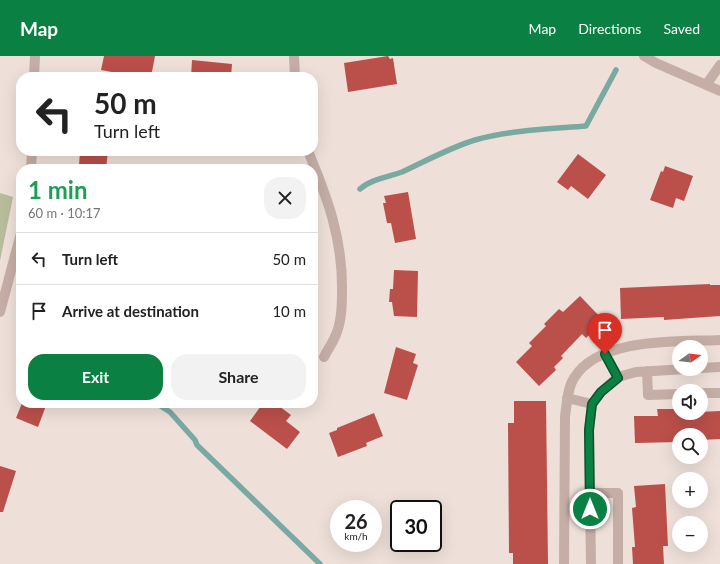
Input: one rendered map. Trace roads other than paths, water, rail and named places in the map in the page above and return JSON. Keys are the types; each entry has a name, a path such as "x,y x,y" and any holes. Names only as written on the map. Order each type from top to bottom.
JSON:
{"street":[{"path":"34,72 35,56"},
{"path":"294,56 295,72"},
{"path":"644,56 656,63 720,91"},
{"path":"706,85 720,65"},
{"path":"318,178 334,220 342,273 342,305 337,333 324,357"},
{"path":"0,312 16,253"},
{"path":"564,564 565,416 567,398 573,379 585,365 605,354 630,346 720,340"},
{"path":"605,354 618,378"},
{"path":"708,368 720,367"},
{"path":"591,564 589,430 592,404 601,392 618,378 636,372 672,370"},
{"path":"647,371 648,395 672,394"},
{"path":"708,393 720,393"},
{"path":"567,398 592,404"},
{"path":"590,493 618,493 618,564"}],"waterway":[{"path":"360,189 374,181 402,172 465,143 475,140 516,132 586,126 616,70"},
{"path":"164,408 170,412 195,440 197,445 320,564"}]}
